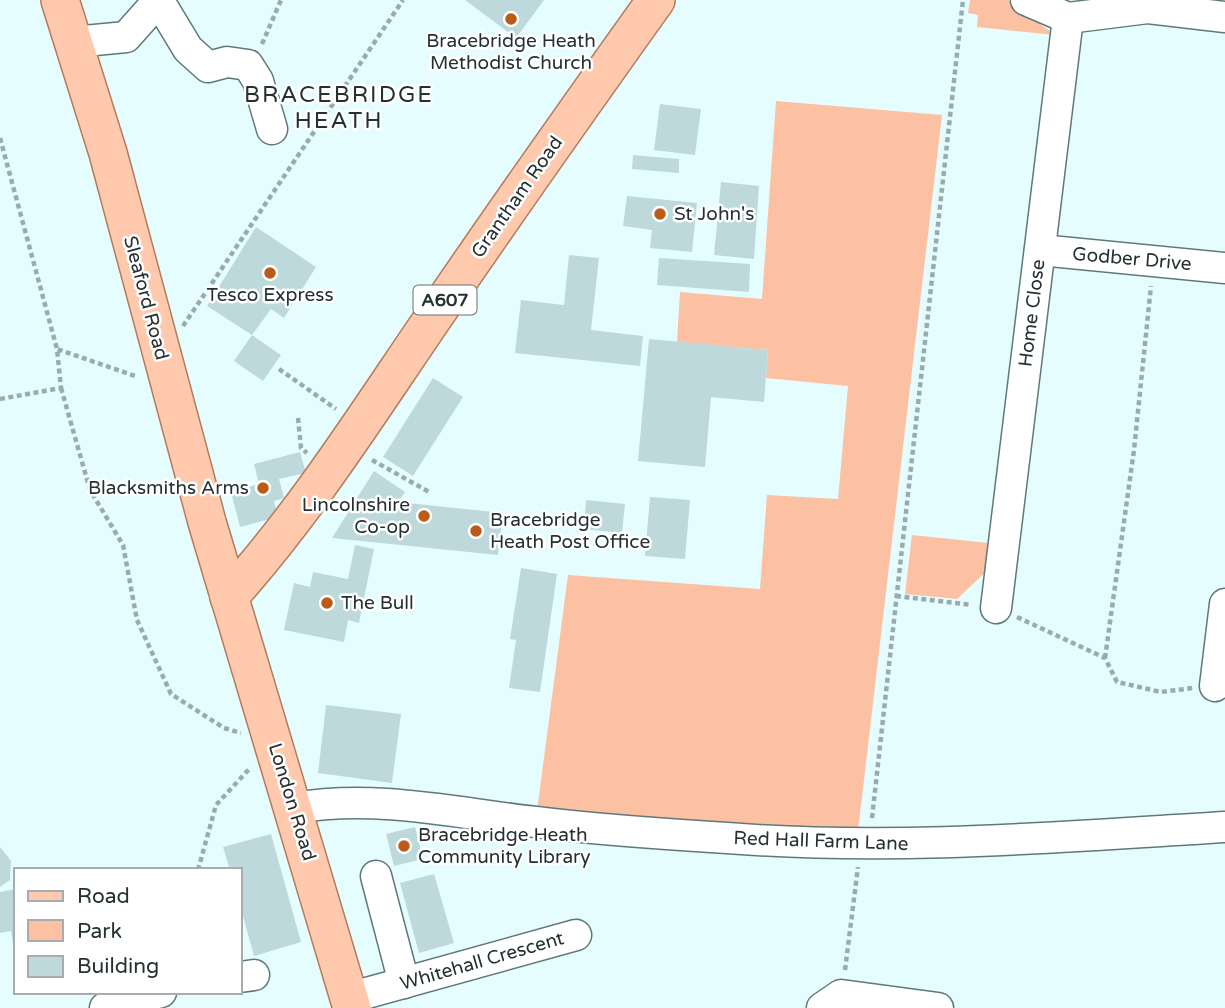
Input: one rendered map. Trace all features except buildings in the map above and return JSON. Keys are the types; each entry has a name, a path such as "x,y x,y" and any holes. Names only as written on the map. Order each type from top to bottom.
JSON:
{"main road":[{"name":"Sleaford Road","path":"60,0 108,153 165,372 229,597"},
{"name":"Grantham Road","path":"229,597 268,554 354,435 656,0"},
{"name":"London Road","path":"229,597 350,1003"}],"street":[{"path":"1026,0 1068,18 1148,8 1225,18"},
{"path":"74,41 126,37 159,1 188,49 208,66 227,62 249,66 258,81 272,129"},
{"name":"Home Close","path":"996,608 1068,18"},
{"name":"Godber Drive","path":"1040,250 1225,268"},
{"path":"1215,686 1225,604"},
{"name":"Red Hall Farm Lane","path":"294,808 332,802 418,805 549,824 730,839 865,843 956,843 1225,827"},
{"path":"376,876 404,983"},
{"name":"Whitehall Crescent","path":"350,1003 404,983 576,935"},
{"path":"106,1008 154,994"},
{"path":"832,1001 938,1008"}],"path":[{"path":"249,66 272,26 281,0"},
{"path":"57,349 165,372 403,0"},
{"path":"832,1001 865,843 896,596 963,0"},
{"path":"0,138 57,349 61,388 90,490 123,545 137,620 171,694 224,728 274,742 216,805 199,868"},
{"path":"1154,261 1145,319 1134,450 1105,657 1117,682 1160,692 1215,686"},
{"path":"279,369 354,435 431,493"},
{"path":"0,399 61,388"},
{"path":"896,596 996,608 1105,657"}],"green space":[{"path":"970,0 1008,0 1055,35 977,27 978,15 968,13"},
{"path":"776,101 942,115 858,831 537,811 568,575 760,589 767,495 838,499 848,386 766,378 768,350 677,342 680,292 762,299"},
{"path":"912,535 998,544 993,565 957,599 905,594"}],"place":[{"name":"Bracebridge Heath Methodist Church","path":"511,19"},
{"name":"St John's","path":"660,214"},
{"name":"Tesco Express","path":"270,273"},
{"name":"Blacksmiths Arms","path":"263,488"},
{"name":"Lincolnshire Co-op","path":"424,516"},
{"name":"Bracebridge Heath Post Office","path":"476,531"},
{"name":"The Bull","path":"327,603"},
{"name":"Bracebridge Heath Community Library","path":"404,846"}],"district":[{"name":"BRACEBRIDGE HEATH","path":"339,108"}]}
